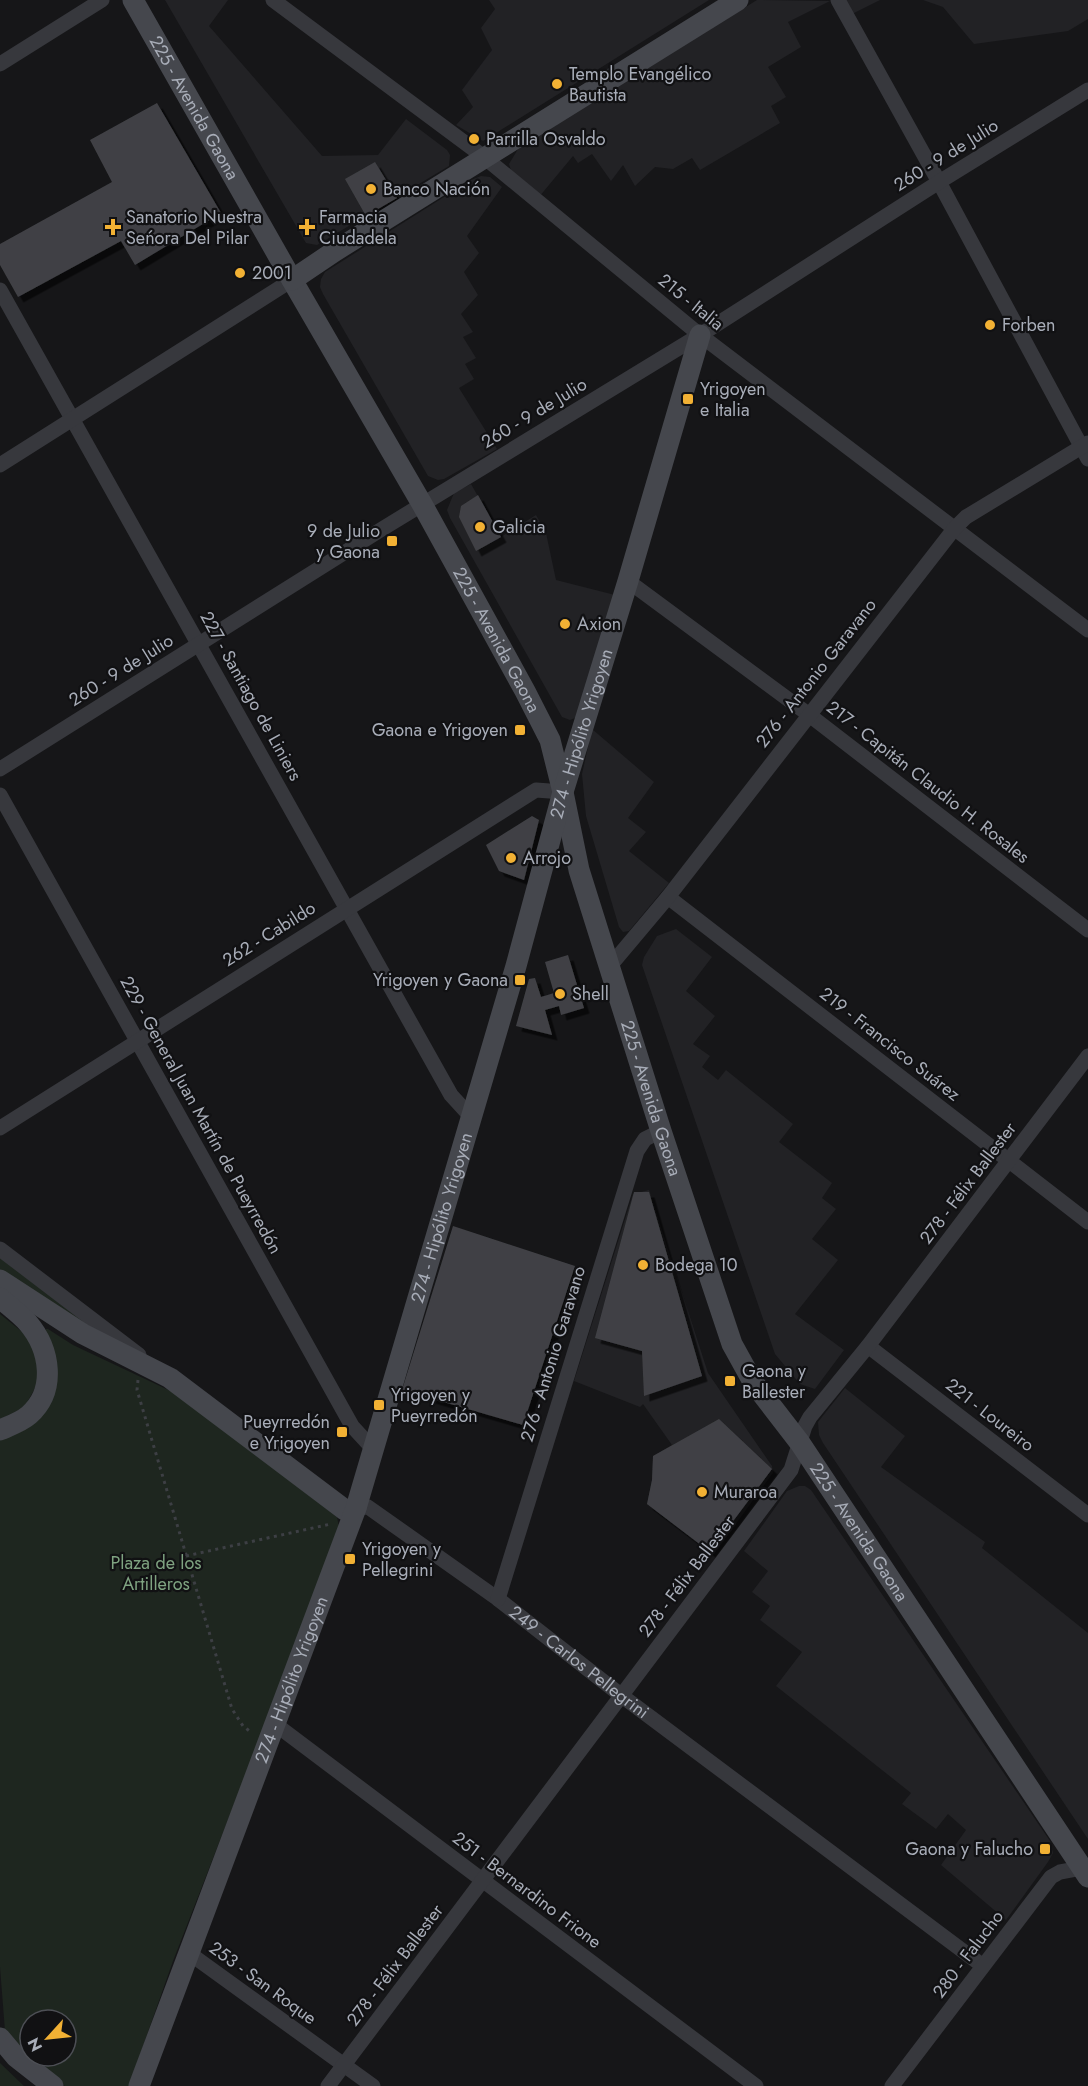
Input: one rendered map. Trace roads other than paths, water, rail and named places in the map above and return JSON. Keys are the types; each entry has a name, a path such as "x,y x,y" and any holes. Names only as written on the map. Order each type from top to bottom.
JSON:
{"street":[{"path":"0,64 102,0"},
{"name":"225 - Avenida Gaona","path":"133,0 422,504 550,740 579,870 661,1131 732,1344 753,1382 800,1443 1086,1871"},
{"name":"215 - Italia","path":"273,0 484,157 700,335 1088,630"},
{"path":"0,465 484,157 738,0"},
{"path":"838,0 1086,450"},
{"name":"260 - 9 de Julio","path":"0,768 422,504 700,335 1088,90"},
{"name":"227 - Santiago de Liniers","path":"0,290 451,1095 472,1118"},
{"name":"274 - Hipólito Yrigoyen","path":"139,2086 356,1508 516,966 563,792 700,335"},
{"name":"276 - Antonio Garavano","path":"610,966 668,897 954,529 966,518 1086,450"},
{"name":"217 - Capitán Claudio H. Rosales","path":"628,581 808,714 1088,930"},
{"name":"262 - Cabildo","path":"0,1128 536,789 563,792"},
{"name":"229 - General Juan Martín de Pueyrredón","path":"0,795 352,1426 374,1450"},
{"name":"219 - Francisco Suárez","path":"668,897 1088,1222"},
{"name":"278 - Félix Ballester","path":"328,2086 791,1470 810,1417 868,1346 1088,1056"},
{"name":"276 - Antonio Garavano","path":"498,1599 637,1151 645,1139 661,1131"},
{"name":"249 - Carlos Pellegrini","path":"0,1249 345,1510 368,1507 498,1599 622,1696 983,1966"},
{"name":"249 - Carlos Pellegrini","path":"0,1280 83,1334 170,1378"},
{"path":"0,1298 27,1322 37,1335 47,1366 47,1383 41,1399 29,1415 0,1430"},
{"name":"221 - Loureiro","path":"868,1346 1088,1515"},
{"name":"251 - Bernardino Frione","path":"275,1724 756,2086"},
{"name":"280 - Falucho","path":"892,2086 1051,1877 1060,1872 1086,1871"},
{"name":"253 - San Roque","path":"189,1953 373,2086"},
{"path":"0,2038 16,2057 53,2086"}],"place":[{"name":"Templo Evangélico Bautista","path":"557,84"},
{"name":"Parrilla Osvaldo","path":"474,139"},
{"name":"Banco Nación","path":"371,189"},
{"name":"Sanatorio Nuestra Seńora Del Pilar","path":"113,227"},
{"name":"Farmacia Ciudadela","path":"307,227"},
{"name":"2001","path":"240,273"},
{"name":"Forben","path":"990,325"},
{"name":"Yrigoyen e Italia","path":"688,399"},
{"name":"Galicia","path":"480,527"},
{"name":"9 de Julio y Gaona","path":"392,541"},
{"name":"Axion","path":"565,624"},
{"name":"Gaona e Yrigoyen","path":"520,730"},
{"name":"Arrojo","path":"511,858"},
{"name":"Yrigoyen y Gaona","path":"520,980"},
{"name":"Shell","path":"560,994"},
{"name":"Bodega 10","path":"643,1265"},
{"name":"Gaona y Ballester","path":"730,1381"},
{"name":"Yrigoyen y Pueyrredón","path":"379,1405"},
{"name":"Pueyrredón e Yrigoyen","path":"342,1432"},
{"name":"Muraroa","path":"702,1492"},
{"name":"Yrigoyen y Pellegrini","path":"350,1559"},
{"name":"Gaona y Falucho","path":"1045,1849"}],"park label":[{"name":"Plaza de los Artilleros","path":"156,1573"}]}
